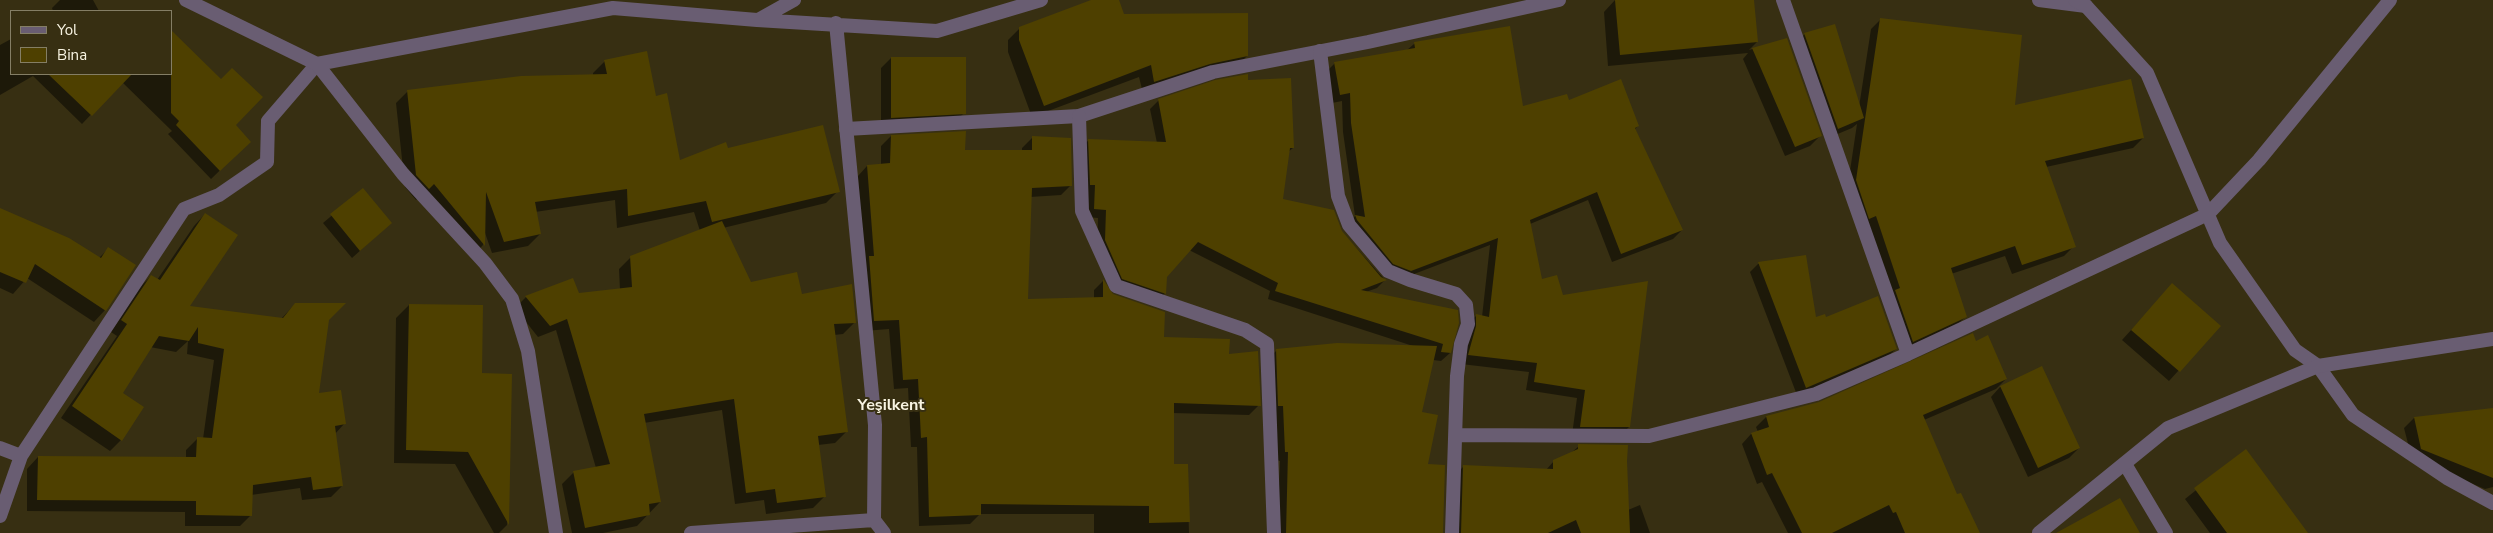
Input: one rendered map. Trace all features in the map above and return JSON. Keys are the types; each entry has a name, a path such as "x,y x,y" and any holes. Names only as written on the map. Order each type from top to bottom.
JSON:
{"street":[{"path":"186,0 317,64 403,174 485,263 512,299 528,351 556,533"},
{"path":"757,20 794,0"},
{"path":"0,516 21,456 184,209 219,195 267,162 268,121 317,64 613,8 757,20 836,23 937,31 1041,0"},
{"path":"846,129 1079,116 1213,72 1559,0"},
{"path":"1784,0 1908,354"},
{"path":"2039,0 2081,3 2147,73 2220,243 2294,350 2318,366 2353,415 2447,478 2493,503"},
{"path":"1456,435 1650,436 1816,394 1908,354 2208,214 2259,160 2390,0"},
{"path":"836,23 875,425 874,520 884,533"},
{"path":"1320,51 1338,196 1349,225 1388,271 1456,294 1466,305 1468,324 1461,344 1457,376 1452,533"},
{"path":"1079,116 1082,211 1116,286 1246,330 1267,344 1274,533"},
{"path":"2039,533 2168,428 2318,366 2493,339"},
{"path":"0,448 21,456"},
{"path":"2125,464 2166,533"},
{"path":"691,533 874,520"}],"building":[{"path":"1091,0 1119,0 1124,14 1248,13 1248,56 1210,64 1154,82 1151,65 1044,106 1019,40 1019,27"},
{"path":"1615,0 1754,0 1758,42 1620,55"},
{"path":"1880,18 2022,35 2015,105 2131,79 2144,138 2045,161 2076,247 2022,265 2015,246 1951,268 1967,317 1913,342 1895,290 1900,288 1876,216 1869,219 1856,180"},
{"path":"1835,24 1864,118 1838,129 1804,33"},
{"path":"1510,26 1523,106 1567,94 1569,100 1621,79 1639,126 1635,128 1683,230 1621,254 1597,192 1530,220 1542,279 1557,275 1563,295 1648,281 1630,427 1580,427 1585,390 1534,382 1537,363 1468,355 1476,326 1476,314 1489,317 1498,238 1411,271 1393,264 1355,215 1365,217 1351,123 1350,93 1340,95 1334,62 1415,48 1414,42"},
{"path":"172,31 221,79 232,68 263,97 236,125 251,142 220,171 176,125 179,121 171,113"},
{"path":"1787,38 1822,136 1795,147 1752,48"},
{"path":"647,51 656,96 667,93 680,160 726,142 728,148 823,125 840,192 712,222 706,201 628,216 627,189 535,202 541,234 504,242 486,192 485,246 434,184 429,189 416,175 407,90 521,76 607,74 604,60"},
{"path":"891,57 966,57 966,114 891,118"},
{"path":"1248,74 1248,80 1291,78 1294,148 1290,148 1283,199 1334,210 1342,231 1381,277 1387,280 1361,290 1458,310 1459,323 1451,353 1441,352 1443,344 1275,291 1278,283 1198,242 1167,277 1166,294 1122,279 1105,240 1106,210 1094,209 1095,185 1090,185 1088,139 1166,142 1158,99 1215,80"},
{"path":"49,75 131,75 92,116"},
{"path":"966,131 965,150 1032,150 1032,136 1071,138 1072,186 1032,188 1028,299 1103,297 1103,279 1113,294 1165,312 1164,337 1230,339 1229,354 1258,351 1261,406 1174,403 1174,464 1188,464 1190,522 1149,523 1149,506 981,504 981,515 929,517 927,437 921,438 918,379 903,380 899,320 874,321 869,256 874,256 867,165 890,163 891,135"},
{"path":"363,188 392,223 360,251 330,214"},
{"path":"0,208 69,238 101,258 108,247 136,265 106,311 35,264 26,283 0,272"},
{"path":"205,213 238,235 190,306 283,318 295,303 346,303 329,320 319,393 341,390 346,424 335,426 343,486 313,490 311,477 253,485 252,516 196,515 196,501 37,500 38,456 196,457 197,437 212,438 224,349 198,343 198,327 189,341 159,336 123,393 144,407 122,441 72,406 127,324 121,320 151,275 160,280"},
{"path":"722,221 751,282 797,272 802,294 852,284 856,323 834,324 848,432 818,436 826,497 777,503 775,489 746,493 734,399 644,414 661,502 649,504 650,515 585,528 573,471 610,464 567,319 550,326 525,296 573,278 579,293 632,287 630,256"},
{"path":"1806,255 1816,317 1825,314 1826,317 1878,296 1897,349 1806,388 1758,262"},
{"path":"2172,283 2221,326 2180,372 2131,330"},
{"path":"409,304 483,305 482,373 512,374 509,525 468,452 406,450"},
{"path":"1973,333 1976,341 1988,335 2007,379 1923,415 1957,494 1961,493 1980,533 1905,533 1896,512 1893,513 1889,505 1832,533 1802,533 1772,473 1767,475 1751,433 1769,427 1766,416 1819,402"},
{"path":"1337,343 1437,346 1422,412 1438,415 1428,464 1445,465 1443,533 1286,533 1288,452 1285,452 1283,406 1278,406 1276,349"},
{"path":"2042,366 2080,448 2038,468 2000,386"},
{"path":"2493,408 2493,478 2421,449 2414,417"},
{"path":"1578,444 1628,445 1630,533 1581,533 1576,520 1548,533 1461,533 1463,465 1553,469 1553,460 1578,449"},
{"path":"2246,449 2308,533 2227,533 2194,488"},
{"path":"2120,498 2140,533 2056,533"}],"district":[{"name":"Yeşilkent","path":"891,406"}]}
